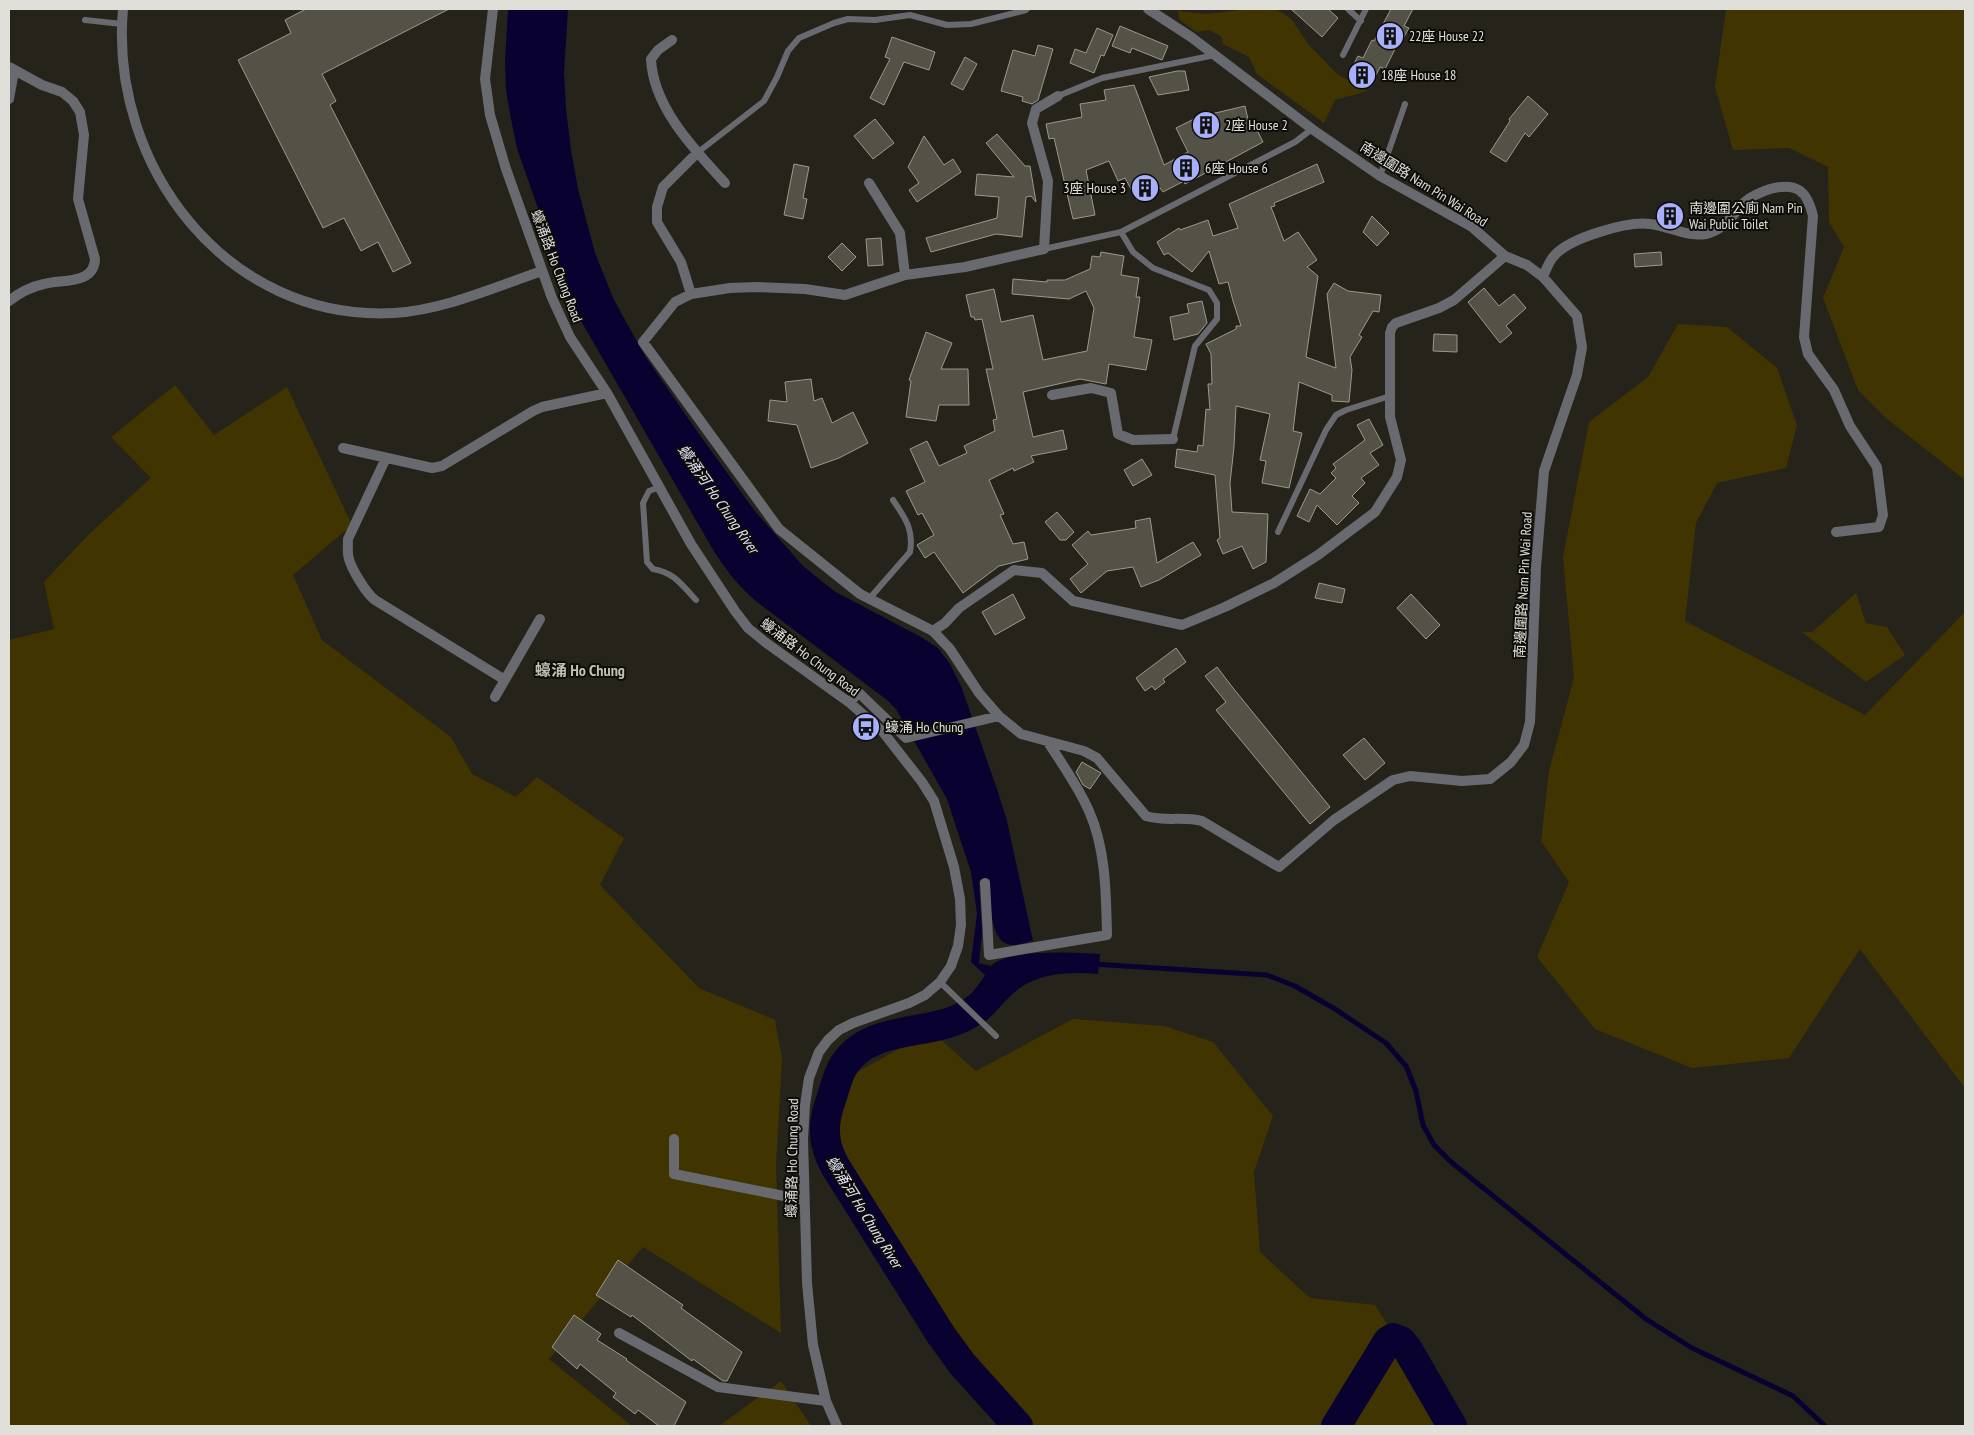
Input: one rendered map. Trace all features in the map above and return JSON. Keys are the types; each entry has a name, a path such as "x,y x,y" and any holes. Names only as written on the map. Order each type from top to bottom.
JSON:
{"street":[{"path":"123,9 122,52 128,94 135,122 153,168 177,206 197,230 222,255 260,282 288,296 320,306 357,312 394,313 412,311 448,302 542,271"},
{"name":"蠔涌路 Ho Chung Road","path":"493,9 486,63 487,97 496,138 552,298 570,337 607,393 691,544 748,628 850,702 883,732 934,801 942,823 957,883 962,925 958,946 951,966 940,982 925,995 909,1003 839,1030 819,1052 809,1078 805,1105 804,1200 807,1283 813,1346 826,1401 837,1426"},
{"name":"南邊圍路 Nam Pin Wai Road","path":"1048,742 1084,751 1097,758 1146,816 1157,820 1194,819 1202,821 1279,867 1334,820 1394,780 1410,776 1462,781 1490,779 1511,762 1524,745 1530,722 1536,567 1544,471 1577,375 1582,347 1577,316 1543,277 1527,265 1505,256 1472,227 1380,176 1312,129 1215,55 1148,9"},
{"path":"672,40 658,50 651,59 652,73 672,118 697,153 725,183"},
{"path":"9,99 11,69 42,85 62,92 73,101 80,112 84,134 78,182 78,199 96,259 93,269 84,276 72,281 53,282 33,287 9,302"},
{"path":"986,883 989,955 1107,935 1104,870 1098,838 1090,812 1077,787 1048,742 1021,734 999,716 979,693 950,649 933,632 860,594 779,529 644,342 675,302 691,294 730,288 757,288 805,289 845,295 905,275 965,267 1044,249 1048,180 1032,124 1036,109 1058,96"},
{"path":"691,294 681,262 657,222 657,207 663,187 697,153"},
{"path":"869,183 900,233 905,275"},
{"path":"1543,277 1553,256 1568,245 1592,235 1624,226 1643,224 1689,234 1707,234 1722,227 1746,201 1758,193 1781,186 1793,186 1798,189 1808,199 1813,216 1804,337 1806,349 1834,390 1850,426 1877,467 1884,515 1879,526 1836,532"},
{"path":"933,632 960,608 1014,570 1042,573 1073,601 1182,625 1225,608 1274,583 1318,555 1375,512 1397,477 1401,460 1390,417 1390,334 1392,327 1396,323 1439,308 1454,300 1505,256"},
{"path":"1052,395 1091,388 1111,393 1118,434 1133,440 1173,439"},
{"path":"344,448 432,468 442,466 542,407 607,393"},
{"path":"386,458 348,539 349,561 369,595 375,600 505,680"},
{"path":"495,697 540,619"},
{"path":"850,702 858,692 906,738 999,716"},
{"path":"674,1138 674,1174 804,1200"},
{"path":"619,1333 718,1387 826,1401"}],"lane":[{"path":"697,153 764,101 788,51 799,38 848,19 875,20 910,15 947,25 971,24 1027,9"},
{"path":"1348,9 1361,21"},
{"path":"1343,55 1366,9"},
{"path":"85,20 122,24"},
{"path":"1058,96 1102,78 1215,55"},
{"path":"1380,176 1405,104"},
{"path":"1044,249 1121,232 1295,142 1312,129"},
{"path":"1121,232 1133,252 1153,268 1209,290 1217,303 1217,319 1195,346 1173,439"},
{"path":"1278,532 1326,430 1336,416 1355,406 1390,396"},
{"path":"660,487 649,491 643,503 647,562 653,569 667,571 696,600"},
{"path":"869,599 910,552 909,525 893,500"},
{"path":"940,982 996,1036"}],"shaded area":[{"path":"1248,9 1274,9 1285,14 1292,20 1309,45 1337,74 1368,91 1335,100 1324,123 1257,74 1249,57 1223,44 1221,36 1209,30 1196,32 1179,19 1178,11 1207,14"},
{"path":"1726,9 1965,9 1965,480 1887,419 1858,390 1823,298 1844,247 1829,222 1828,167 1789,148 1733,150 1715,87"},
{"path":"1678,324 1727,327 1777,368 1797,425 1786,468 1717,483 1696,523 1685,621 1865,715 1965,612 1965,1088 1860,949 1789,1058 1692,1068 1595,1029 1537,957 1569,882 1541,841 1549,771 1574,678 1563,557 1589,422 1648,377"},
{"path":"175,385 214,435 287,387 352,525 293,575 322,640 451,737 472,774 516,797 537,777 624,838 600,885 699,988 775,1020 782,1058 776,1165 781,1333 643,1247 549,1359 632,1426 9,1426 9,640 54,629 44,582 89,534 151,478 111,437"},
{"path":"1856,593 1866,623 1887,627 1905,655 1866,682 1802,632 1812,632"},
{"path":"1073,1019 1164,1026 1213,1042 1273,1116 1254,1172 1260,1252 1310,1298 1375,1305 1428,1390 1438,1426 1003,1426 941,1354 865,1226 821,1162 843,1080 931,1031 976,1071"},
{"path":"781,1381 811,1426 719,1426"}],"water":[{"path":"508,9 568,9 564,72 566,109 578,189 595,253 614,300 645,356 754,510 803,566 834,591 938,648 950,664 961,686 1007,821 1033,941 1013,945 1005,943 999,937 992,918 990,879 979,880 982,932 979,963 991,966 1000,960 1012,956 1027,954 1100,954 1098,974 1068,973 1039,979 1020,988 981,1024 944,1034 937,1018 965,1000 985,975 971,962 977,913 971,872 947,799 896,709 887,700 757,602 727,570 712,548 581,321 570,301 517,148 506,90 505,61"}],"building":[{"path":"306,9 449,9 322,74 336,101 330,105 411,263 393,272 378,242 361,251 344,218 323,228 238,60 291,33 285,20"},
{"path":"1291,9 1328,9 1338,18 1322,37"},
{"path":"1391,9 1413,9 1404,26 1409,28 1399,46 1397,45 1385,69 1380,67 1371,85 1349,74 1358,56 1363,58 1372,40 1374,41"},
{"path":"1120,26 1168,46 1162,60 1132,48 1130,53 1112,46"},
{"path":"1097,28 1113,35 1104,56 1101,55 1094,73 1070,63 1075,49 1086,53"},
{"path":"892,37 935,52 929,70 904,62 884,105 870,98 890,59 885,57"},
{"path":"1038,45 1053,49 1038,100 1032,104 1022,101 1023,97 1001,91 1013,50 1035,56"},
{"path":"965,57 977,64 963,90 951,84"},
{"path":"1185,71 1189,90 1158,95 1149,77"},
{"path":"1134,85 1164,165 1188,152 1176,128 1210,111 1211,114 1245,106 1250,128 1255,126 1263,142 1185,184 1184,181 1163,192 1160,188 1137,200 1125,178 1118,181 1109,161 1086,170 1095,215 1073,219 1054,138 1049,139 1046,124 1082,117 1080,104 1106,100 1104,90"},
{"path":"1528,96 1548,114 1529,137 1525,133 1506,162 1490,152 1510,121 1509,119"},
{"path":"875,119 894,143 873,159 854,136"},
{"path":"997,134 1025,166 1030,166 1036,202 1031,196 1026,197 1022,237 996,234 931,252 926,238 997,218 999,197 975,195 977,174 1014,177 986,143"},
{"path":"924,136 944,165 953,159 961,172 917,202 909,190 919,183 908,167"},
{"path":"794,164 809,167 803,198 807,199 803,219 784,215"},
{"path":"1317,164 1324,182 1274,203 1275,206 1271,207 1284,241 1298,232 1317,260 1307,267 1318,276 1306,357 1336,368 1327,294 1334,283 1348,291 1381,295 1379,312 1373,311 1359,335 1362,337 1350,357 1352,370 1349,402 1332,401 1332,395 1299,382 1293,431 1302,433 1289,488 1262,483 1266,461 1260,460 1270,414 1236,406 1230,483 1232,512 1268,514 1266,562 1253,569 1242,546 1223,554 1217,540 1220,538 1215,475 1175,467 1177,449 1197,452 1198,445 1203,446 1206,409 1210,410 1208,384 1212,384 1211,354 1206,344 1236,329 1236,326 1241,326 1228,282 1219,284 1209,251 1192,272 1168,253 1164,255 1157,242 1179,228 1180,230 1208,220 1213,236 1238,228 1229,204"},
{"path":"1372,216 1389,233 1377,246 1363,232"},
{"path":"881,238 883,265 868,266 866,239"},
{"path":"842,243 856,257 842,271 828,257"},
{"path":"1101,252 1124,256 1121,275 1139,278 1136,297 1140,297 1134,337 1152,340 1146,370 1109,364 1106,384 1080,379 1023,392 1033,437 1063,430 1067,449 1031,456 1034,462 1014,471 1013,468 989,480 1004,514 1000,515 1013,544 1024,542 1028,559 999,566 963,593 934,552 925,558 917,545 934,535 922,513 918,515 906,491 925,482 910,449 927,441 939,466 967,453 964,446 995,431 993,420 997,419 986,369 993,369 982,319 975,320 974,317 971,317 966,295 994,289 1001,322 1033,315 1043,360 1087,351 1094,308 1086,291 1069,299 1012,294 1013,279 1047,282 1047,280 1065,280 1090,269 1092,256 1100,257"},
{"path":"1661,252 1662,265 1635,267 1634,254"},
{"path":"1484,288 1499,306 1514,294 1526,308 1506,326 1512,333 1500,343 1468,302"},
{"path":"1202,301 1207,323 1198,334 1174,340 1170,317 1189,313 1187,304"},
{"path":"926,332 952,343 941,369 968,369 969,405 939,405 936,421 906,417 911,381 909,380"},
{"path":"1434,334 1457,335 1457,352 1433,351"},
{"path":"811,379 814,401 822,398 832,423 853,412 868,443 839,458 811,468 797,425 768,421 770,400 787,402 785,382"},
{"path":"1369,419 1383,445 1370,453 1379,465 1361,478 1365,483 1352,496 1359,503 1337,525 1317,505 1309,522 1297,516 1310,489 1320,494 1336,478 1331,473 1336,468 1333,464 1365,440 1357,425"},
{"path":"1142,459 1152,475 1133,486 1124,470"},
{"path":"1057,512 1074,532 1066,540 1060,540 1045,522"},
{"path":"1150,518 1157,563 1193,542 1201,555 1159,580 1141,587 1133,567 1107,571 1081,593 1070,579 1088,564 1072,545 1088,531 1091,535 1136,528 1135,521"},
{"path":"1319,583 1345,589 1342,603 1315,598"},
{"path":"1013,594 1025,618 995,635 982,612"},
{"path":"1411,594 1440,625 1426,639 1397,608"},
{"path":"1176,648 1186,662 1163,679 1165,682 1155,690 1152,686 1145,691 1136,678"},
{"path":"1217,667 1330,807 1310,824 1216,710 1226,702 1205,676"},
{"path":"1364,738 1385,763 1365,780 1343,755"},
{"path":"1082,762 1101,773 1090,789 1083,785 1076,772"},
{"path":"618,1260 683,1305 681,1308 742,1352 727,1381 723,1381 693,1359 692,1361 632,1315 631,1317 596,1295"},
{"path":"574,1315 601,1334 597,1340 627,1359 686,1402 674,1426 659,1426 638,1410 635,1414 613,1397 616,1393 580,1364 577,1369 552,1347"}],"waterway":[{"path":"1093,964 1267,975 1295,986 1335,1009 1386,1043 1406,1066 1416,1091 1423,1125 1434,1145 1451,1162 1646,1319 1692,1348 1793,1396 1825,1426"},
{"name":"蠔涌河 Ho Chung River","path":"977,1008 962,1018 944,1024 889,1036 872,1042 856,1051 844,1065 838,1076 826,1115 825,1132 828,1149 835,1166 941,1335 963,1365 1018,1426"},
{"name":"蠔涌河 Ho Chung River","path":"1336,1426 1388,1341 1393,1338 1401,1341 1408,1350 1452,1426"}],"place":[{"name":"22座 House 22","path":"1390,36"},
{"name":"18座 House 18","path":"1362,75"},
{"name":"2座 House 2","path":"1206,125"},
{"name":"6座 House 6","path":"1186,168"},
{"name":"3座 House 3","path":"1145,188"},
{"name":"南邊圍公廁 Nam Pin Wai Public Toilet","path":"1670,216"},
{"name":"蠔涌 Ho Chung","path":"866,727"}],"district":[{"name":"蠔涌 Ho Chung","path":"580,670"}]}
